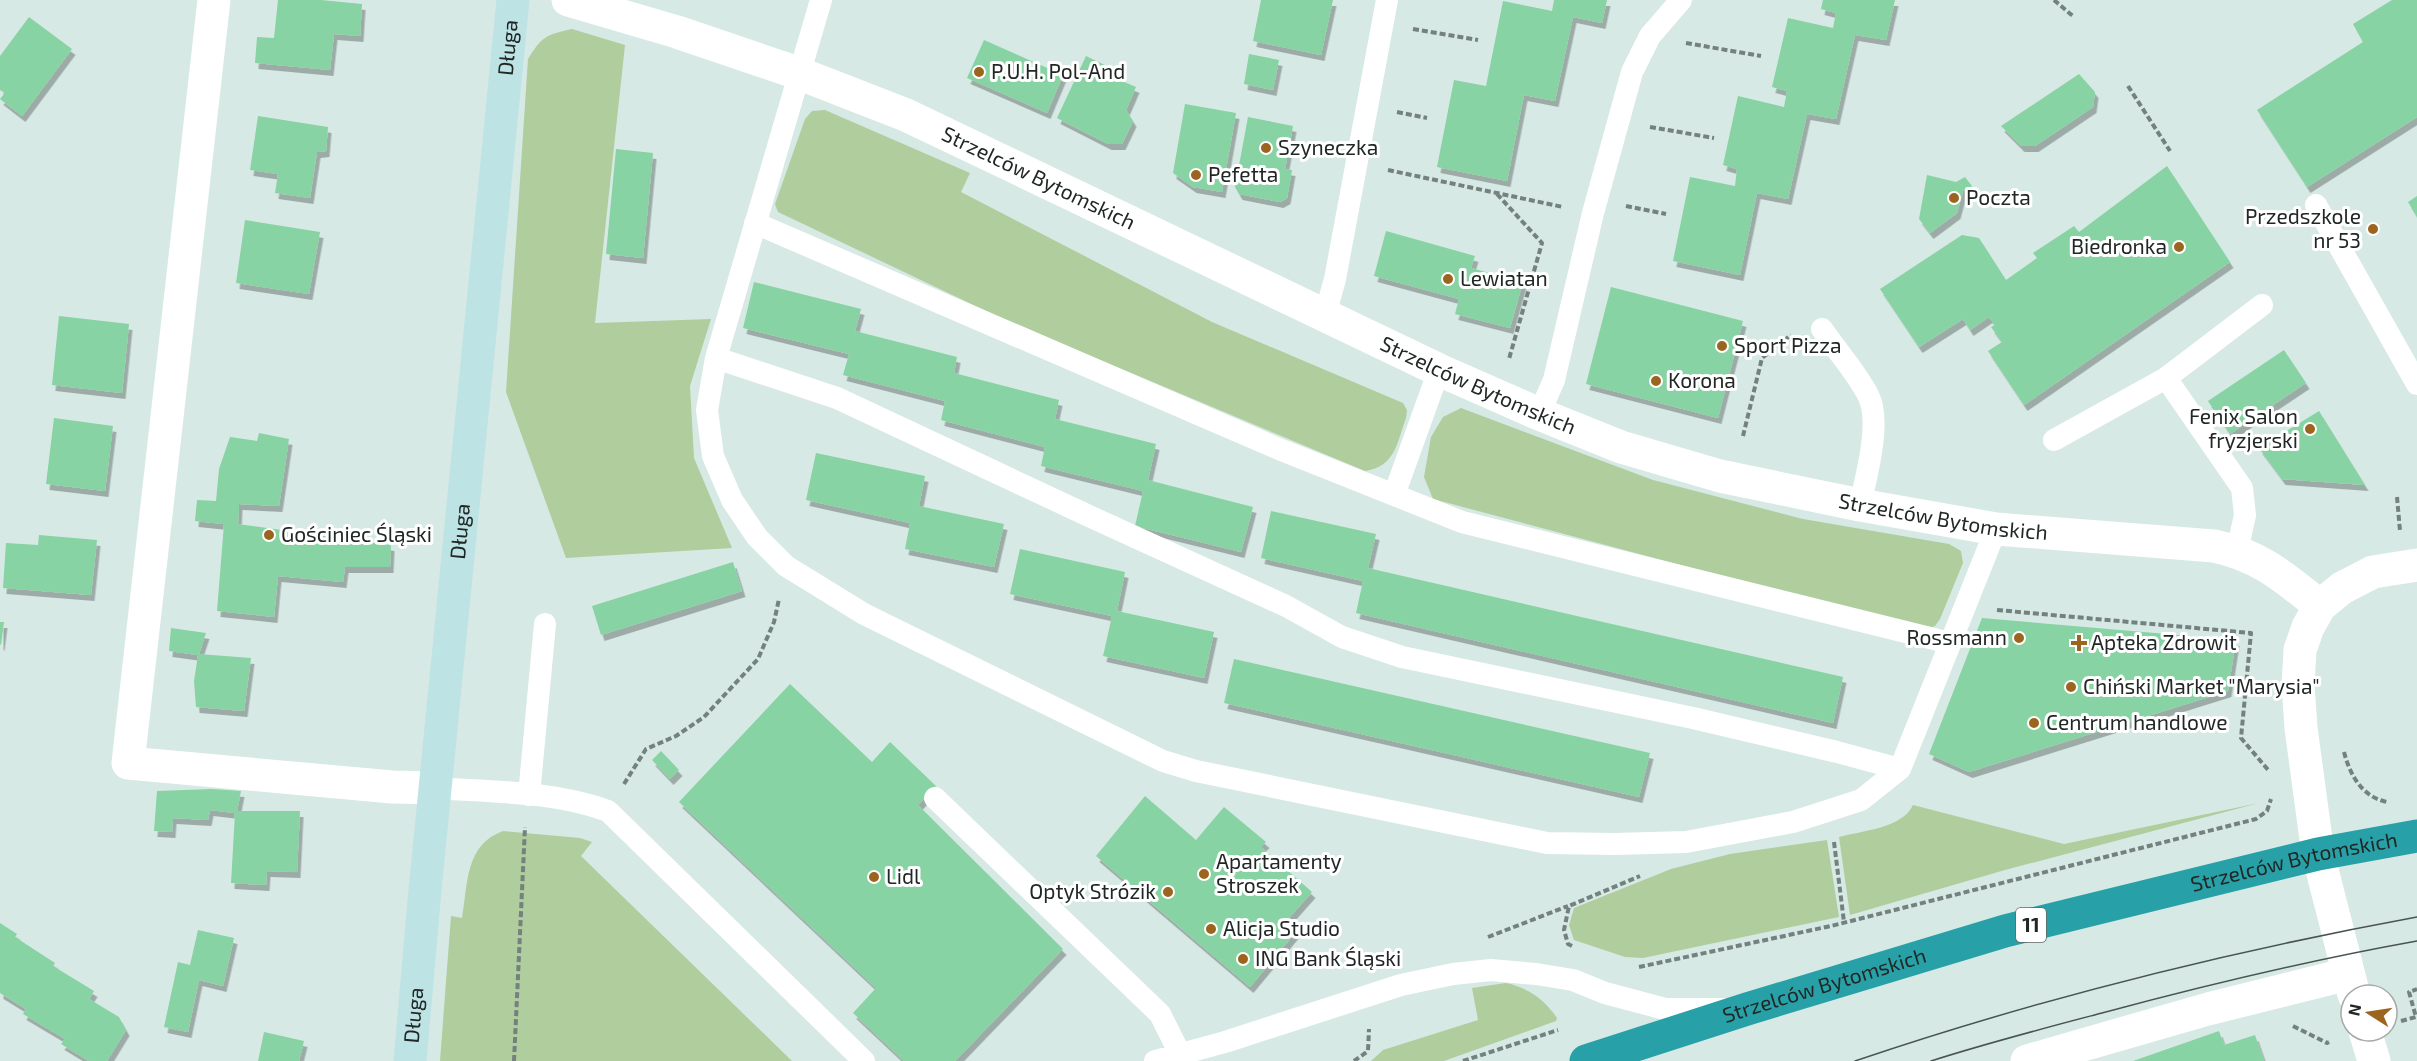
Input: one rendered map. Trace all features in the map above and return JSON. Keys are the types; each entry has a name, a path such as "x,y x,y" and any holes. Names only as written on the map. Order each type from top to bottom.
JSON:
{"highway":[{"name":"Strzelców Bytomskich","path":"1586,1061 1747,1009 2005,931 2318,854 2417,836"}],"street":[{"path":"214,0 128,763 392,787 435,788"},
{"name":"Długa","path":"410,1061 513,0"},
{"name":"Strzelców Bytomskich","path":"568,0 678,33 798,73 906,115 1439,370 1621,447 1720,476 1860,505 1996,529 2214,546 2237,551 2260,561 2279,573 2320,606"},
{"path":"2351,983 2318,854 2298,685 2300,650 2308,627 2320,606 2342,588 2373,573 2417,565"},
{"path":"2027,1061 2208,1009 2339,986"},
{"path":"2369,1043 2374,1061"}],"lane":[{"path":"821,0 716,358 707,410 713,456 738,509 757,537 786,566 864,614 1163,761 1196,771 1547,843 1686,842 1793,822 1861,800 1900,769 1996,529"},
{"path":"1325,315 1335,279 1387,0"},
{"path":"1539,414 1554,380 1594,206 1632,72 1650,36 1681,0"},
{"path":"2316,205 2417,384"},
{"path":"755,223 1279,449 1462,522 1950,643"},
{"path":"2054,440 2166,378 2262,305"},
{"path":"1822,329 1869,396 1874,429 1860,505"},
{"path":"716,358 837,398 1286,606 1342,637 1402,657 1693,718 1900,769"},
{"path":"1394,495 1439,370"},
{"path":"2166,378 2242,488 2245,515 2237,551"},
{"path":"529,795 545,624"},
{"path":"435,788 529,795 587,804 608,812 864,1061"},
{"path":"935,798 1160,1014 1180,1054"},
{"path":"1155,1061 1401,985 1453,974 1491,970 1573,980 1605,993 1665,1009 1747,1009"}],"path":[{"path":"2054,0 2074,16"},
{"path":"1383,24 1478,40"},
{"path":"1650,36 1761,56"},
{"path":"2128,86 2170,151"},
{"path":"1617,121 1714,138"},
{"path":"1357,163 1497,194 1666,214"},
{"path":"1497,194 1542,243 1509,359"},
{"path":"1743,436 1762,358 1797,330"},
{"path":"2397,497 2401,532"},
{"path":"608,812 646,749 675,736 704,717 758,659 774,622 786,566"},
{"path":"1964,607 2251,633 2241,738 2277,780"},
{"path":"2343,746 2347,764 2357,785 2377,800 2388,802"},
{"path":"1629,965 1639,968 1844,922 2256,819 2267,812 2274,790"},
{"path":"514,1061 525,827"},
{"path":"1833,835 1844,922"},
{"path":"1485,938 1645,874"},
{"path":"1569,906 1564,930 1568,944 1576,948"},
{"path":"2416,1017 2409,992 2417,989"},
{"path":"1463,1061 1558,1030"}],"green space":[{"path":"572,29 625,45 595,323 711,319 690,386 694,458 732,548 566,558 506,392 528,59 541,41 556,33"},
{"path":"825,110 970,173 961,192 1212,322 1403,403 1407,410 1406,418 1397,445 1389,459 1375,469 1365,471 1007,321 778,212 775,204 805,119 812,111"},
{"path":"1461,408 1653,480 1803,519 1949,544 1961,551 1963,563 1940,619 1935,626 1924,630 1433,499 1424,477 1431,437 1443,417"},
{"path":"2259,803 2005,870 1850,915 1839,837 1891,824 1908,813 1913,805 2064,844"},
{"path":"503,831 580,838 592,842 581,856 792,1061 440,1061 451,916 462,918 470,867 475,855 491,837"},
{"path":"1827,840 1839,917 1643,958 1625,957 1574,940 1569,925 1574,908 1671,869 1730,854"},
{"path":"1506,983 1535,995 1552,1011 1557,1018 1556,1021 1444,1061 1371,1061 1383,1050 1478,1020 1472,988"}],"building":[{"path":"278,0 321,0 362,4 360,36 334,34 330,70 255,63 257,37 274,38"},
{"path":"1261,0 1333,0 1321,55 1253,41"},
{"path":"1554,0 1607,0 1602,23 1573,17 1555,101 1524,95 1507,181 1437,167 1454,80 1486,86 1503,1 1552,11"},
{"path":"1823,0 1895,0 1886,40 1855,35 1836,119 1807,114 1788,199 1757,193 1740,275 1673,261 1690,177 1735,186 1737,169 1723,165 1738,96 1784,107 1787,91 1772,87 1788,18 1833,28 1836,13 1821,9"},
{"path":"2392,0 2417,0 2417,117 2307,187 2257,110 2363,42 2353,24"},
{"path":"29,17 72,49 22,116 0,99 5,93 0,90 0,56"},
{"path":"984,40 1063,75 1047,113 967,78"},
{"path":"1249,54 1279,60 1273,90 1244,84"},
{"path":"1086,56 1113,69 1110,76 1136,87 1126,110 1133,121 1122,144 1108,144 1057,118"},
{"path":"2079,74 2095,92 2093,107 2035,146 2021,146 2001,126"},
{"path":"1185,104 1236,113 1222,192 1193,187 1173,173"},
{"path":"258,116 328,127 326,151 317,152 310,198 275,193 278,174 250,170"},
{"name":"Szyneczka","path":"1248,117 1293,126 1285,169 1292,170 1287,198 1280,202 1239,194 1235,187"},
{"path":"616,149 653,153 643,258 606,254"},
{"path":"2167,166 2230,262 2024,405 1988,351 2002,342 1991,327 1995,325 1989,317 1970,330 1963,319 1919,347 1880,289 1962,235 1979,238 2006,280 2037,258 2033,253 2074,226 2079,232"},
{"path":"1927,175 1956,182 1965,177 1972,186 1963,191 1957,213 1930,233 1919,219"},
{"path":"2417,196 2417,217 2408,202"},
{"path":"245,220 320,232 309,294 236,283"},
{"name":"Lewiatan","path":"1386,231 1475,256 1471,268 1523,282 1510,328 1455,314 1459,299 1374,276"},
{"path":"754,282 861,309 855,331 957,357 954,373 1059,400 1055,419 1156,444 1148,480 1253,507 1241,552 1135,526 1143,491 1041,466 1045,447 941,420 945,401 843,375 849,354 743,328"},
{"path":"1611,287 1743,321 1718,418 1586,384"},
{"path":"59,316 129,324 122,393 52,385"},
{"path":"2284,350 2306,383 2230,434 2208,401"},
{"name":"Fenix Salon fryzjerski","path":"2319,411 2365,485 2282,479 2259,448"},
{"path":"54,418 113,426 105,491 46,484"},
{"name":"Gościniec Śląski","path":"259,433 289,439 279,506 239,504 238,524 391,545 390,567 345,567 343,582 278,576 274,617 217,611 224,524 195,521 197,500 216,501 219,469 230,437 257,441"},
{"path":"816,453 925,476 919,506 1004,524 994,567 905,549 910,523 806,500"},
{"path":"1271,511 1376,534 1368,568 1843,677 1833,723 1356,613 1363,581 1261,558"},
{"path":"39,535 97,540 91,595 3,588 6,543 38,545"},
{"path":"1020,549 1125,572 1117,611 1214,632 1204,678 1103,656 1112,616 1010,594"},
{"path":"733,562 742,591 601,635 592,606"},
{"name":"Centrum handlowe","path":"1982,618 2236,640 2228,691 1969,772 1929,754"},
{"path":"0,622 4,622 1,645 0,644"},
{"path":"171,628 206,633 199,654 251,658 244,711 196,707 194,681 198,655 169,651"},
{"path":"1234,659 1650,753 1639,797 1224,703"},
{"name":"Lidl","path":"790,684 872,762 890,742 936,786 918,805 1063,949 955,1061 904,1061 853,1013 876,988 679,802"},
{"path":"661,751 679,770 670,779 652,760"},
{"path":"212,789 241,791 237,811 300,811 297,872 267,871 266,885 231,883 235,813 210,810 208,820 173,818 172,832 154,831 157,791"},
{"name":"Apartamenty Stroszek","path":"1145,796 1196,840 1224,807 1266,842 1261,847 1312,892 1288,919 1299,928 1250,987 1096,856"},
{"path":"0,923 17,934 15,937 55,963 53,966 94,991 89,999 119,1017 126,1030 107,1061 89,1061 61,1044 65,1039 23,1014 26,1009 0,993"},
{"path":"198,930 234,938 223,986 199,980 188,1032 164,1027 178,962 190,965"},
{"path":"2219,1031 2224,1045 2255,1035 2264,1061 2133,1061"},
{"path":"264,1032 304,1041 299,1061 258,1061"}],"tram line":[{"path":"1855,1061 1993,1017 2133,979 2275,946 2417,917"},
{"path":"1931,1061 2180,993 2298,965 2417,941"}],"place":[{"name":"P.U.H. Pol-And","path":"979,72"},
{"name":"Szyneczka","path":"1266,148"},
{"name":"Pefetta","path":"1196,175"},
{"name":"Poczta","path":"1954,198"},
{"name":"Przedszkole nr 53","path":"2373,229"},
{"name":"Biedronka","path":"2179,247"},
{"name":"Lewiatan","path":"1448,279"},
{"name":"Sport Pizza","path":"1722,346"},
{"name":"Korona","path":"1656,381"},
{"name":"Fenix Salon fryzjerski","path":"2310,429"},
{"name":"Gościniec Śląski","path":"269,535"},
{"name":"Rossmann","path":"2019,638"},
{"name":"Apteka Zdrowit","path":"2079,643"},
{"name":"Chiński Market \"Marysia\"","path":"2071,687"},
{"name":"Centrum handlowe","path":"2034,723"},
{"name":"Apartamenty Stroszek","path":"1204,874"},
{"name":"Lidl","path":"874,877"},
{"name":"Optyk Strózik","path":"1168,892"},
{"name":"Alicja Studio","path":"1211,929"},
{"name":"ING Bank Śląski","path":"1243,959"}]}
